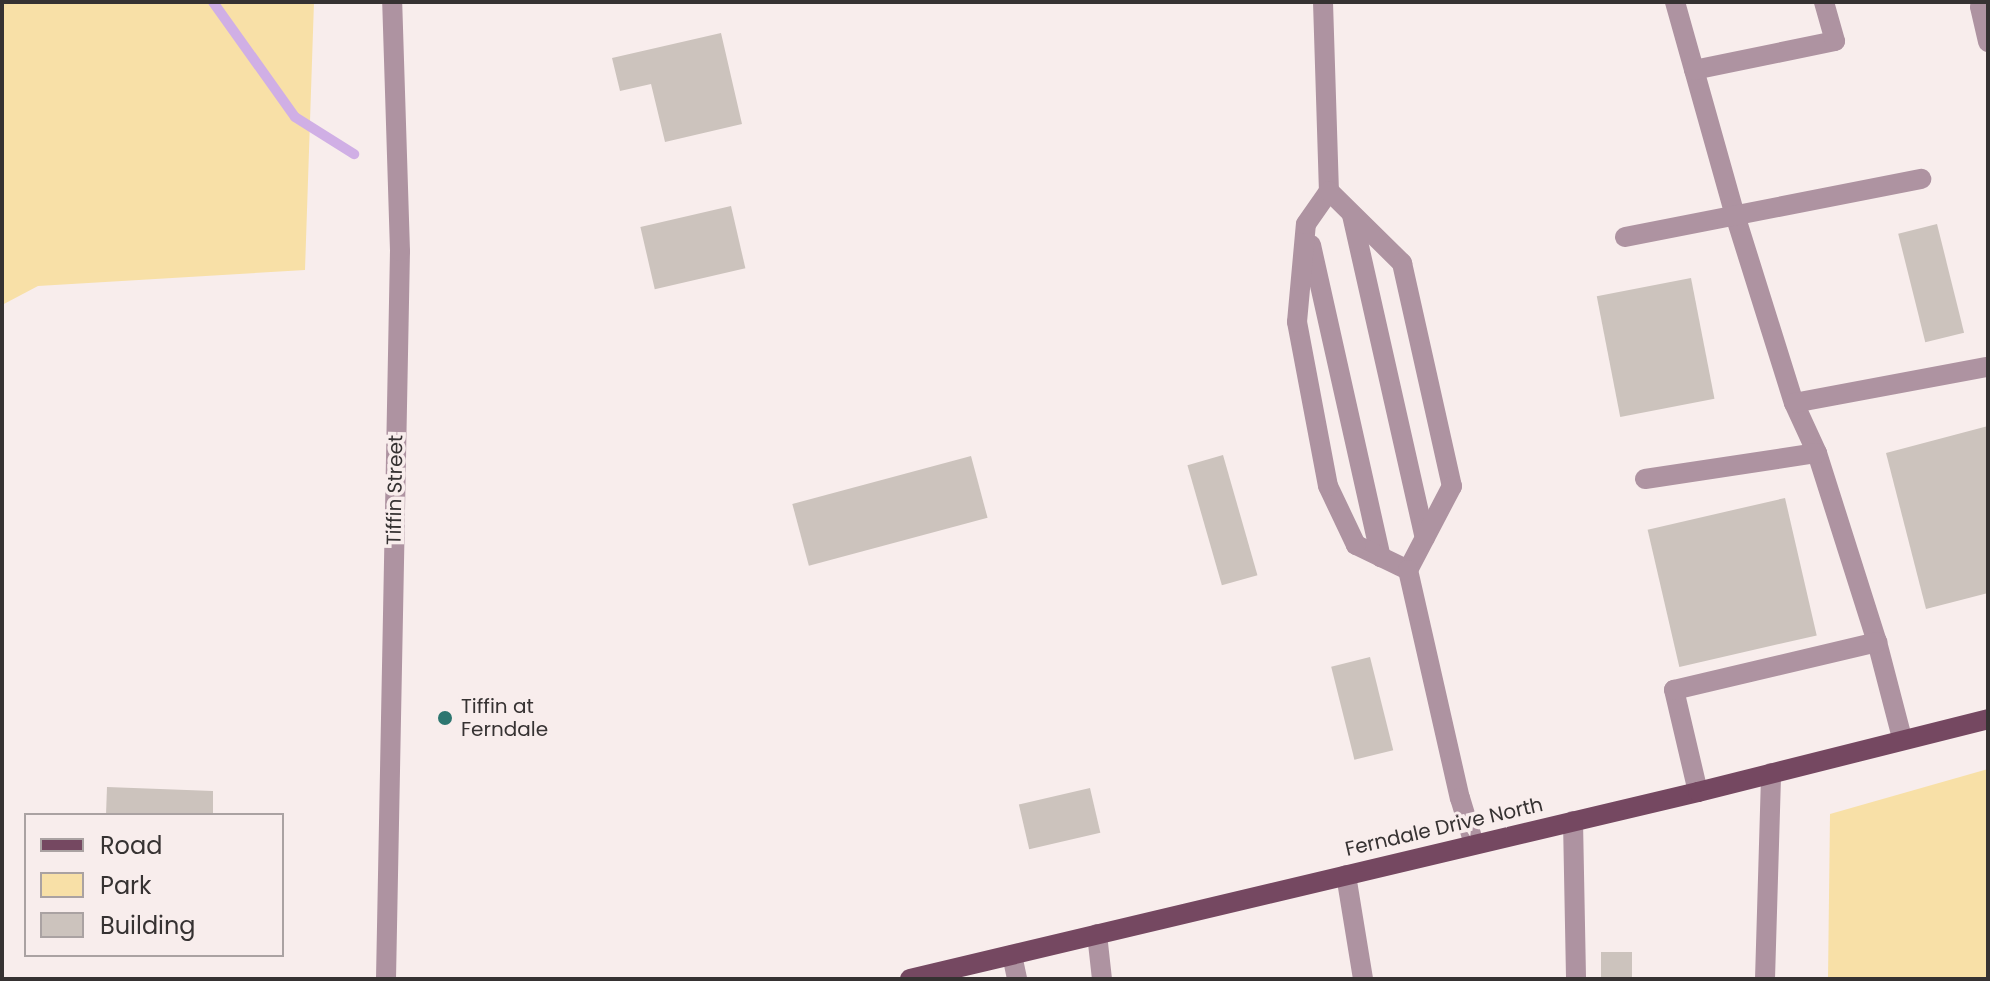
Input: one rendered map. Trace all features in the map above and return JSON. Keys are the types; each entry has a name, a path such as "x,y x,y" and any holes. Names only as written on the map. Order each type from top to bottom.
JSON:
{"main road":[{"name":"Ferndale Drive North","path":"910,979 1698,792 1902,738 1988,719"}],"street":[{"name":"Tiffin Street","path":"386,979 400,251 392,2"},
{"path":"1323,2 1329,191 1306,224 1297,322 1328,486 1356,545 1408,570"},
{"path":"1675,2 1735,215 1794,403 1817,453 1877,642 1902,738"},
{"path":"1694,70 1835,41 1824,2"},
{"path":"1988,5 1980,7 1988,42"},
{"path":"1625,237 1921,179"},
{"path":"1329,191 1402,263 1409,292 1452,486 1408,570 1460,798 1474,844"},
{"path":"1352,215 1425,538"},
{"path":"1306,224 1381,557"},
{"path":"1794,403 1986,367"},
{"path":"1645,479 1817,453"},
{"path":"1698,792 1674,690 1877,642"},
{"path":"1765,979 1771,773"},
{"path":"1573,821 1576,979"},
{"path":"1346,875 1363,979"},
{"path":"1097,934 1102,979"},
{"path":"1012,955 1017,979"}],"green space":[{"path":"2,2 314,2 305,270 38,286 2,305"},
{"path":"1988,769 1988,979 1828,979 1830,814"}],"building":[{"path":"721,33 742,124 665,142 651,84 620,91 612,58"},
{"path":"731,206 745,268 655,289 640,227"},
{"path":"1937,224 1964,333 1925,342 1898,234"},
{"path":"1691,278 1714,399 1620,417 1597,296"},
{"path":"1988,426 1988,593 1926,609 1886,453"},
{"path":"1223,455 1257,575 1222,585 1187,465"},
{"path":"971,456 988,518 809,566 792,504"},
{"path":"1785,498 1817,635 1679,667 1648,530"},
{"path":"1370,657 1393,750 1354,760 1331,667"},
{"path":"107,787 213,791 213,813 106,813"},
{"path":"1090,788 1100,833 1029,849 1019,804"},
{"path":"1601,952 1632,952 1632,979 1601,979"}],"waterway":[{"path":"213,2 295,117 354,154"}],"place":[{"name":"Tiffin at Ferndale","path":"445,718"}]}
